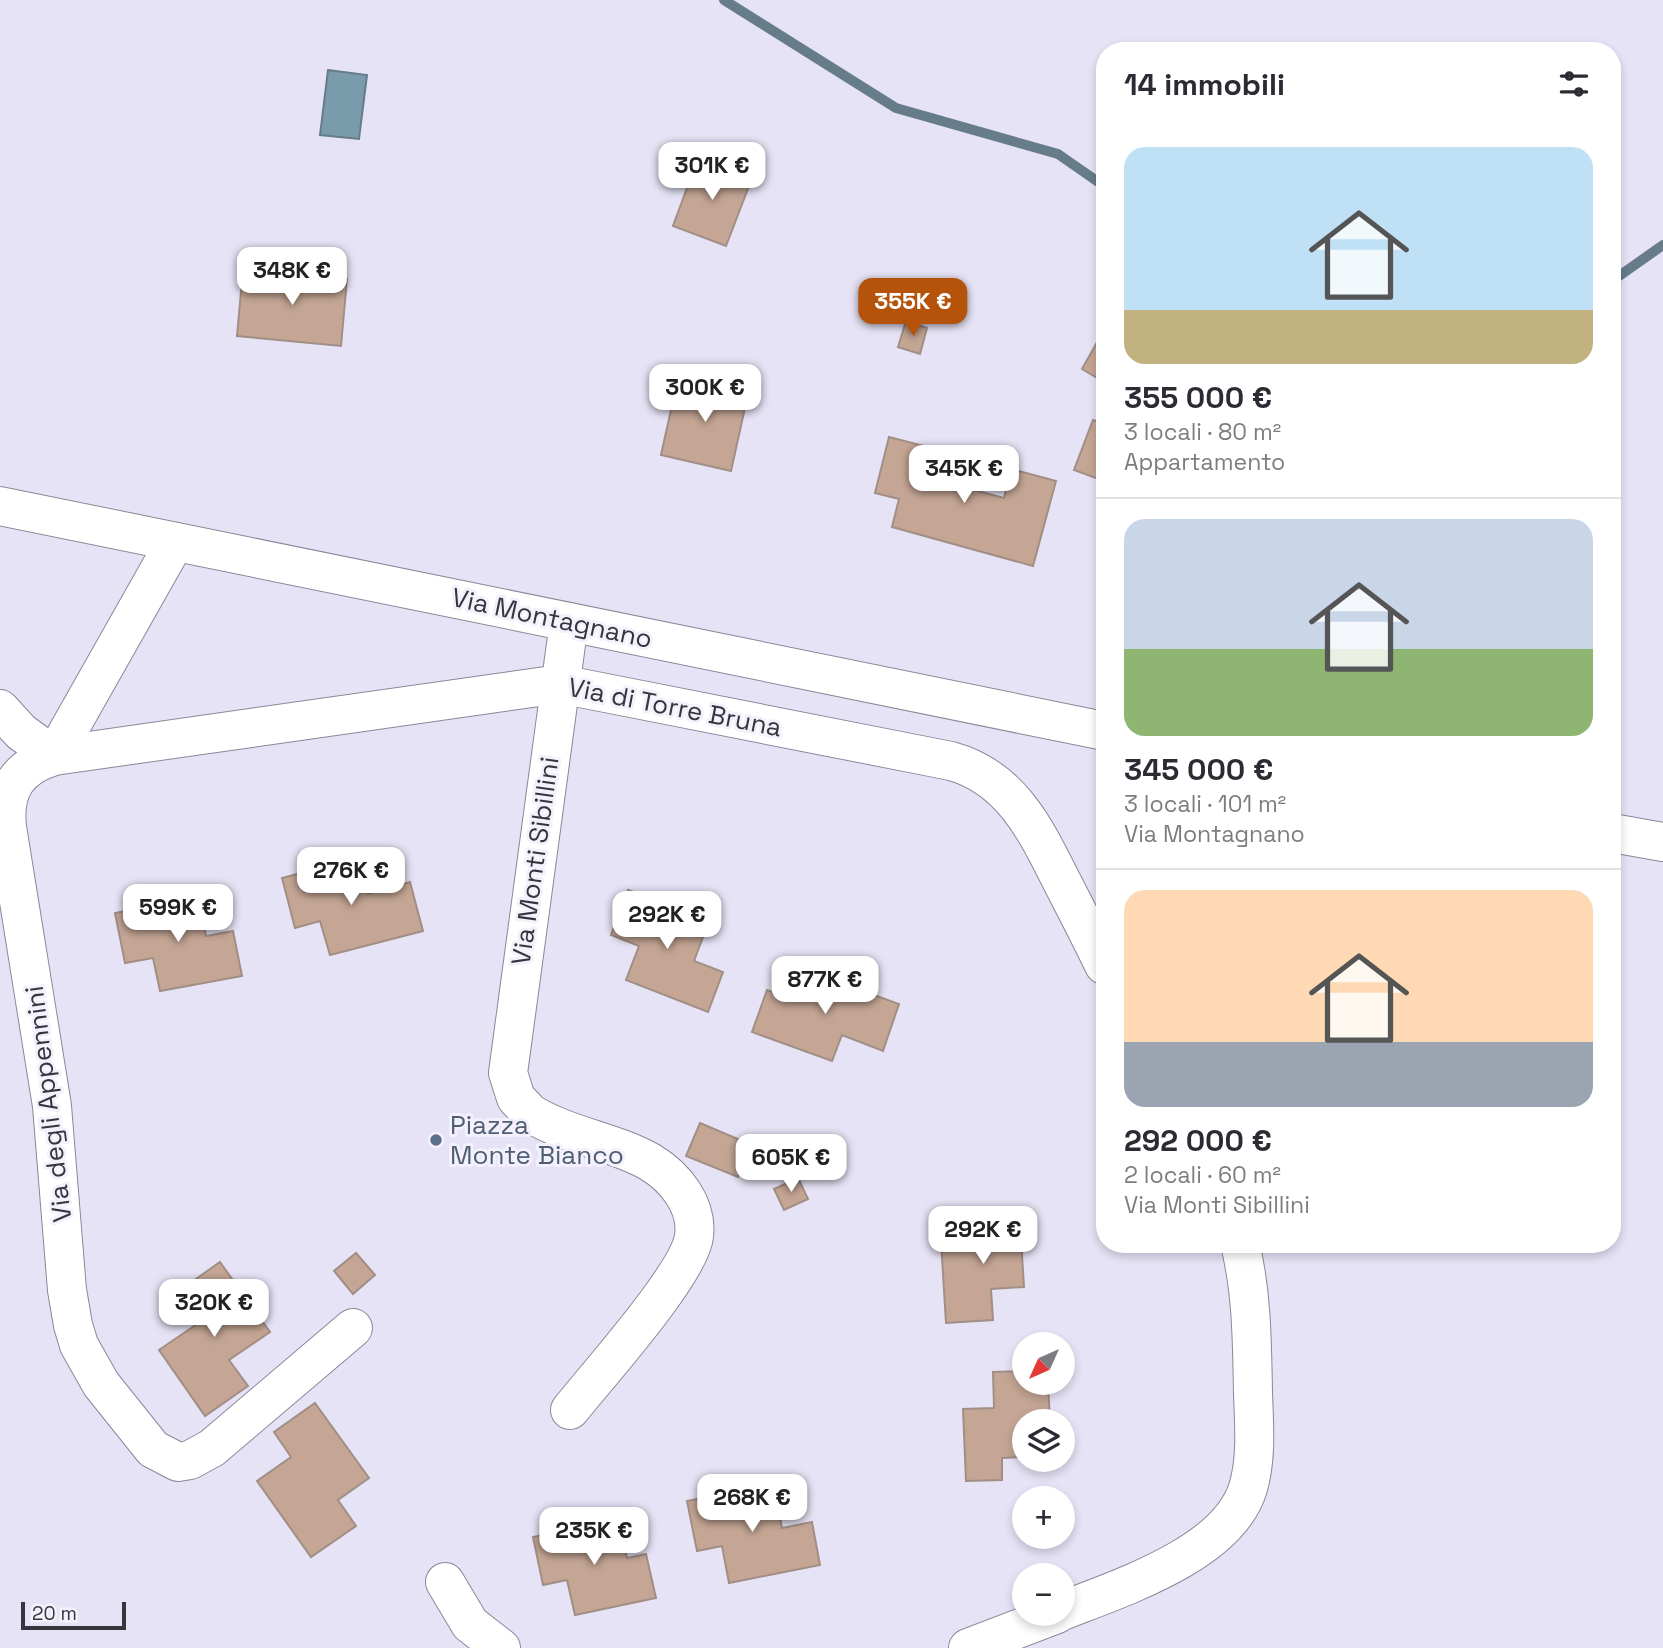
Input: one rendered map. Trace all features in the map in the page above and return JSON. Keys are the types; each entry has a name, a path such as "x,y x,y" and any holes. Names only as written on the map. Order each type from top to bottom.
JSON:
{"street":[{"name":"Via Montagnano","path":"0,506 1096,729"},
{"path":"0,709 21,732 54,756 175,542"},
{"name":"Via Monti Sibillini","path":"569,622 507,1065 516,1098 522,1107 539,1119 648,1161 667,1175 683,1192 693,1215 694,1237 678,1273 570,1410"},
{"name":"Via di Torre Bruna","path":"54,756 560,684 951,761 972,768 1009,795 1031,822 1096,949"},
{"name":"Via degli Appennini","path":"54,756 27,768 12,783 5,814 52,1106 69,1305 79,1345 89,1365 147,1443 165,1458 178,1462 190,1460 212,1448 353,1328"},
{"path":"1621,834 1663,842"},
{"path":"1075,1606 1184,1557 1237,1512 1248,1488 1254,1443 1250,1301 1242,1253"},
{"path":"445,1582 470,1624 501,1648"},
{"path":"968,1648 1026,1626"}],"water":[{"path":"328,70 367,75 359,139 320,135"}],"building":[{"path":"698,158 752,178 726,246 673,226"},
{"path":"243,269 347,279 341,346 237,336"},
{"path":"906,321 927,328 920,354 898,347"},
{"path":"1096,344 1096,377 1082,369"},
{"path":"678,378 748,394 731,471 661,455"},
{"path":"1093,420 1096,421 1096,478 1074,470"},
{"path":"889,437 947,452 940,481 1004,498 1011,469 1056,481 1033,566 892,527 899,499 875,493"},
{"path":"359,858 368,894 410,882 423,931 330,955 320,921 295,928 282,878"},
{"path":"628,890 709,921 694,961 723,972 708,1012 626,980 639,946 611,935"},
{"path":"198,897 206,936 233,931 242,976 160,991 153,958 125,963 115,913"},
{"path":"803,969 899,1004 883,1051 842,1035 832,1061 752,1032 767,990 792,999"},
{"path":"700,1123 752,1145 738,1177 686,1156"},
{"path":"798,1178 808,1199 784,1210 774,1189"},
{"path":"1019,1207 1024,1287 991,1289 993,1320 946,1323 941,1241 982,1239 980,1209"},
{"path":"356,1253 375,1275 353,1294 334,1271"},
{"path":"220,1262 270,1332 229,1360 248,1386 205,1416 159,1350 197,1324 176,1293"},
{"path":"1012,1371 1012,1395 1049,1395 1049,1409 1012,1409 1012,1458 1002,1458 1002,1480 966,1481 963,1409 994,1408 993,1372"},
{"path":"315,1403 369,1478 338,1500 356,1526 311,1557 257,1481 291,1457 274,1432"},
{"path":"773,1484 782,1528 812,1522 820,1565 729,1583 722,1546 697,1551 687,1501"},
{"path":"618,1519 627,1558 646,1554 656,1598 575,1615 567,1580 543,1585 533,1537"}],"waterway":[{"path":"724,0 896,108 1058,154 1096,180"},
{"path":"1621,275 1663,245"}],"place":[{"name":"Piazza Monte Bianco","path":"436,1140"}]}
